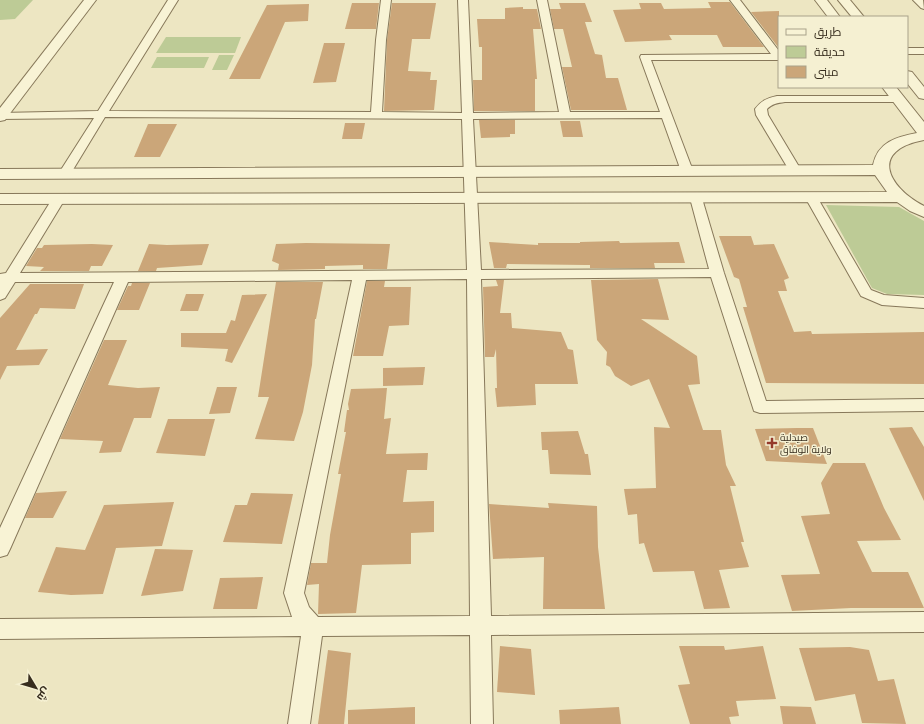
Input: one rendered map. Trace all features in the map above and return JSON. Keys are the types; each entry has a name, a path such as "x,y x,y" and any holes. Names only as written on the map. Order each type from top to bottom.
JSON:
{"street":[{"path":"0,116 90,0"},
{"path":"65,173 173,0"},
{"path":"376,116 381,40 386,0"},
{"path":"463,0 469,116 474,273 482,724"},
{"path":"542,0 565,115"},
{"path":"735,0 778,57"},
{"path":"821,0 833,16"},
{"path":"844,0 857,16"},
{"path":"918,0 924,6"},
{"path":"908,51 924,51"},
{"path":"687,171 645,57 778,57"},
{"path":"908,76 924,95"},
{"path":"890,88 924,132"},
{"path":"795,170 762,115 761,109 765,103 789,98 898,99"},
{"path":"0,116 102,114 376,116 667,115"},
{"path":"924,136 906,140 891,147 882,157 881,170 888,183 901,197 924,212"},
{"path":"0,174 881,170"},
{"path":"811,197 866,293 882,300 924,303"},
{"path":"0,199 901,197"},
{"path":"696,198 717,273 760,407 924,405"},
{"path":"0,295 5,278 59,199"},
{"path":"5,278 474,273 717,273"},
{"path":"313,626 300,612 294,593 360,275"},
{"path":"0,549 124,277"},
{"path":"0,629 924,622"},
{"path":"299,724 313,626"}],"green space":[{"path":"0,0 33,0 15,19 0,20"},
{"path":"166,37 241,37 235,53 156,53"},
{"path":"219,55 234,55 227,70 212,70"},
{"path":"157,57 209,57 204,68 151,68"},
{"path":"826,205 899,207 924,221 924,295 887,294 872,288"}],"building":[{"path":"708,2 730,2 764,47 723,47 717,35 669,35 672,40 625,42 613,10 641,9 639,3 661,3 664,9 711,8"},
{"path":"352,3 379,3 376,29 345,29"},
{"path":"392,3 436,3 430,39 412,39 408,71 431,72 430,80 437,80 434,110 384,111 387,40"},
{"path":"559,3 585,3 592,22 585,22 595,54 602,55 606,78 618,78 627,110 571,110 562,67 572,67 563,29 554,29 550,9 561,9"},
{"path":"309,4 308,21 285,22 260,79 229,79 267,5"},
{"path":"523,7 523,9 537,9 541,29 533,29 537,79 535,79 535,111 474,111 473,80 482,80 482,47 479,47 477,19 505,19 505,8"},
{"path":"779,11 778,47 751,12"},
{"path":"324,43 345,43 336,82 313,83"},
{"path":"479,120 515,120 515,134 510,134 510,137 481,138"},
{"path":"560,121 580,121 583,137 563,137"},
{"path":"345,123 365,123 362,139 342,139"},
{"path":"148,124 177,124 160,157 134,157"},
{"path":"719,236 751,236 754,245 774,244 789,278 784,280 787,291 778,291 794,332 811,331 812,334 924,332 924,384 766,383 743,307 747,307 739,279 734,277"},
{"path":"619,241 620,243 679,242 685,263 654,263 655,268 590,268 590,265 507,264 506,268 494,268 489,242 538,245 538,243"},
{"path":"149,244 209,244 202,265 157,268 156,271 138,271"},
{"path":"276,244 390,244 387,269 363,269 363,265 325,266 325,269 278,270 279,264 272,261"},
{"path":"44,245 113,245 102,266 91,266 89,271 40,271 44,267 26,266 37,248 42,248"},
{"path":"658,279 669,320 641,319 697,356 700,384 688,385 703,430 721,430 726,465 736,486 730,486 744,542 741,542 749,567 719,570 730,608 704,609 694,571 653,572 644,543 639,544 637,514 628,515 624,489 656,488 654,427 670,428 649,379 631,386 615,376 610,367 606,365 607,352 597,340 591,280"},
{"path":"496,280 504,280 500,313 511,313 512,328 561,332 568,349 573,350 578,384 535,384 536,405 497,407 495,388 497,388 496,349 494,357 485,357 483,287 498,286"},
{"path":"367,281 385,281 384,287 411,287 409,325 389,326 383,356 353,356"},
{"path":"276,282 323,282 315,319 312,365 303,412 294,441 255,439 269,397 258,397"},
{"path":"132,283 150,283 139,310 117,310 128,286 131,286"},
{"path":"30,284 84,284 75,309 40,308 37,314 35,314 16,350 48,349 39,365 7,366 0,380 0,318"},
{"path":"186,294 204,294 198,311 180,311"},
{"path":"267,294 232,363 225,361 228,349 181,347 181,333 226,333 231,320 235,321 242,295"},
{"path":"104,340 127,340 108,385 138,388 160,387 151,418 134,418 121,452 99,453 103,441 60,439"},
{"path":"425,367 423,385 383,386 383,368"},
{"path":"217,387 237,387 230,413 209,414"},
{"path":"387,388 384,419 391,418 386,454 428,453 427,470 407,470 403,502 434,501 434,532 411,533 411,564 362,565 356,613 318,614 319,584 307,585 311,563 327,563 330,535 341,474 338,474 346,432 344,432 347,410 349,410 348,404 351,389"},
{"path":"168,419 215,419 205,456 156,453"},
{"path":"912,427 924,447 924,501 889,428"},
{"path":"813,428 827,464 766,461 755,429"},
{"path":"578,431 585,454 588,454 591,475 550,474 548,450 542,450 541,432"},
{"path":"833,463 865,463 884,508 901,540 857,541 872,572 908,572 924,608 851,608 792,611 781,575 820,574 801,516 830,514 821,483"},
{"path":"67,491 53,518 25,518 36,493"},
{"path":"251,493 293,494 282,544 223,542 235,505 247,505"},
{"path":"174,502 162,546 116,548 103,594 71,595 38,592 56,547 85,550 104,505"},
{"path":"548,503 597,506 598,547 605,609 543,609 544,557 493,559 489,504 549,508"},
{"path":"155,549 193,550 183,591 141,596"},
{"path":"263,577 257,609 213,609 220,578"},
{"path":"500,646 531,649 535,695 497,692"},
{"path":"679,646 724,646 725,650 763,646 776,699 736,701 739,716 729,717 731,724 690,724 678,685 690,684"},
{"path":"850,647 869,650 878,681 894,679 906,724 862,723 855,694 815,701 799,648"},
{"path":"328,650 351,653 344,724 318,724"},
{"path":"780,706 811,707 816,724 783,724"},
{"path":"415,707 415,724 348,724 348,710"},
{"path":"619,707 621,724 560,724 559,710"}],"place":[{"name":"صيدلية ولاية الوفاق","path":"772,443"}]}
